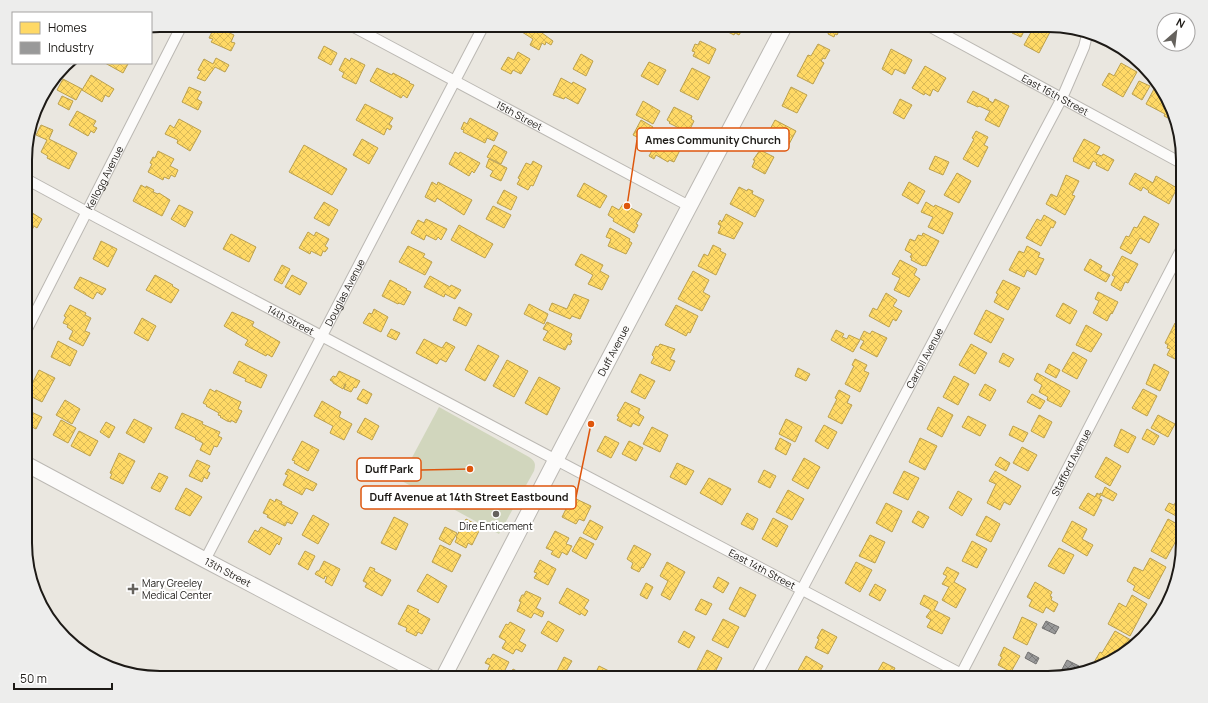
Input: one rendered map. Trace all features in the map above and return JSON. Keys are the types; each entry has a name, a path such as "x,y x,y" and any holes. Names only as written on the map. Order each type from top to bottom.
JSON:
{"main road":[{"name":"Duff Avenue","path":"447,671 556,459 781,32"},
{"name":"13th Street","path":"32,467 417,671"}],"street":[{"name":"Kellogg Avenue","path":"32,319 178,32"},
{"name":"15th Street","path":"363,32 689,206"},
{"name":"Douglas Avenue","path":"205,560 480,32"},
{"name":"East 16th Street","path":"940,32 1176,160"},
{"name":"Carroll Avenue","path":"760,671 1062,98 1084,47 1086,38"},
{"name":"14th Street","path":"32,181 87,213 321,337 556,459"},
{"name":"Stafford Avenue","path":"966,671 1176,260"},
{"name":"East 14th Street","path":"556,459 954,671"}],"green space":[{"path":"439,407 533,460 535,466 534,471 499,534 400,480"}],"building: Homes":[{"path":"212,32 228,32 234,35 231,42 235,43 231,51 211,42 213,39 209,38"},
{"path":"522,32 542,32 553,41 551,45 546,42 545,45 542,43 539,50 530,45 533,39"},
{"path":"728,32 741,32 739,35 735,33 734,35"},
{"path":"829,32 838,32 837,35 835,34 834,37 828,34"},
{"path":"1013,32 1024,32 1021,37"},
{"path":"1031,32 1050,32 1039,53 1024,45"},
{"path":"700,41 716,49 709,64 693,56 695,52 692,51 695,44 698,45"},
{"path":"818,44 830,50 825,59 823,58 821,61 824,63 813,84 797,76 808,55 811,56"},
{"path":"324,46 337,53 331,65 318,58"},
{"path":"891,49 912,60 905,74 895,69 892,75 882,69"},
{"path":"518,52 530,59 521,74 513,70 511,74 501,69 508,57 514,60"},
{"path":"581,54 593,61 586,76 573,69"},
{"path":"216,58 229,65 225,72 215,67 205,81 197,78 201,71 198,70 204,59 213,64"},
{"path":"345,58 350,61 351,58 365,65 356,84 342,77 344,73 339,70"},
{"path":"649,62 666,70 658,85 641,76"},
{"path":"1121,63 1137,72 1123,97 1102,85 1109,73 1114,76"},
{"path":"107,64 128,64 123,73"},
{"path":"925,66 946,78 938,92 933,89 930,96 925,93 924,95 912,88"},
{"path":"377,68 392,75 393,73 414,85 407,98 403,95 401,98 370,81"},
{"path":"692,68 710,77 698,100 680,91"},
{"path":"91,75 114,89 109,97 105,95 102,102 82,90"},
{"path":"561,78 586,89 578,104 565,97 564,99 553,95"},
{"path":"63,79 82,89 76,100 57,90"},
{"path":"1139,81 1150,86 1142,100 1132,94"},
{"path":"189,87 201,92 197,99 202,102 198,110 182,102"},
{"path":"791,87 807,95 797,113 782,106"},
{"path":"1154,89 1163,103 1169,118 1164,116 1165,114 1146,104"},
{"path":"973,91 989,99 988,100 993,103 995,99 1009,106 999,127 985,120 990,111 967,102"},
{"path":"62,96 73,101 69,110 58,104"},
{"path":"900,99 912,105 904,119 893,113"},
{"path":"643,101 660,111 653,124 636,115"},
{"path":"365,104 393,118 389,124 392,126 390,130 387,128 384,135 356,120"},
{"path":"674,107 692,116 691,119 694,121 690,129 687,127 685,131 669,123 670,122 667,120"},
{"path":"77,111 96,121 93,126 97,128 94,133 91,131 88,136 69,125"},
{"path":"470,118 498,133 494,141 487,138 485,143 463,132 464,130 461,129 464,122 467,124"},
{"path":"179,119 201,131 190,151 177,143 178,140 165,134 170,125 174,128"},
{"path":"641,120 653,127 645,141 633,135"},
{"path":"775,120 796,131 787,148 766,137"},
{"path":"41,125 53,130 49,139 77,153 69,169 47,158 48,156 41,152 47,140 36,135"},
{"path":"976,131 988,137 984,145 988,147 978,167 963,159 974,139 972,138"},
{"path":"655,132 678,144 677,146 681,148 674,162 669,160 668,162 656,155 654,159 649,156 654,147 649,144"},
{"path":"362,139 378,148 369,164 353,155"},
{"path":"1084,139 1100,147 1096,154 1102,156 1103,154 1114,160 1108,171 1096,165 1097,163 1093,161 1089,169 1073,161"},
{"path":"304,145 347,169 332,195 289,172"},
{"path":"494,145 507,152 501,164 487,157"},
{"path":"760,150 774,157 765,174 752,167 755,160 753,160"},
{"path":"158,151 174,159 170,166 178,170 175,177 171,175 169,179 164,177 163,180 148,172 152,164 150,163 153,157 155,158"},
{"path":"455,152 459,154 460,152 480,163 474,173 472,171 469,176 449,164"},
{"path":"935,156 949,162 943,175 929,169"},
{"path":"489,159 507,168 501,181 490,176 493,171 486,167"},
{"path":"533,161 542,166 533,186 531,185 528,190 517,184 520,179 518,178 526,163 531,165"},
{"path":"957,173 971,181 959,203 944,195"},
{"path":"1135,173 1153,183 1156,176 1176,187 1176,190 1169,204 1148,192 1149,191 1143,187 1141,191 1129,184"},
{"path":"1066,175 1079,181 1072,195 1075,196 1065,215 1046,204 1051,194 1057,197"},
{"path":"432,182 437,185 438,182 472,200 464,215 437,198 435,202 425,197"},
{"path":"909,182 925,191 918,204 902,195"},
{"path":"584,183 607,196 600,208 577,196"},
{"path":"141,185 154,190 153,192 159,193 170,200 162,216 133,201"},
{"path":"739,187 747,191 748,189 753,191 752,194 764,200 755,217 730,204"},
{"path":"504,190 517,197 511,210 497,203"},
{"path":"324,202 338,210 329,226 314,218"},
{"path":"926,202 934,207 935,205 953,213 943,234 928,227 933,217 921,212"},
{"path":"623,204 642,214 636,224 638,225 634,233 613,221 614,219 608,215 612,206 619,210"},
{"path":"179,205 193,212 185,227 171,219"},
{"path":"493,206 511,215 504,228 486,219"},
{"path":"32,213 42,219 37,228 34,226 32,230"},
{"path":"726,214 743,223 734,239 718,233 721,226 718,224 720,220 722,222"},
{"path":"1044,215 1056,222 1053,228 1051,227 1041,246 1026,238 1037,219 1041,221"},
{"path":"1144,216 1159,224 1149,243 1140,238 1131,254 1120,248 1126,236 1129,237 1134,227 1137,228"},
{"path":"426,219 447,229 441,240 438,237 436,240 426,235 424,240 411,233 418,220 424,223"},
{"path":"459,225 493,244 485,258 451,240"},
{"path":"610,228 630,239 629,241 632,243 626,254 608,246 611,239 606,237"},
{"path":"308,232 314,236 316,232 329,239 325,246 328,248 325,252 323,251 321,256 311,251 310,254 299,248"},
{"path":"923,233 939,241 926,266 911,260 912,258 910,257 912,254 905,250 910,239 915,241 918,235 922,236"},
{"path":"231,234 256,247 249,262 223,249"},
{"path":"101,241 117,249 108,267 93,259"},
{"path":"713,245 721,249 720,251 726,254 716,275 698,266 704,254 708,256"},
{"path":"408,246 425,254 423,257 432,262 425,275 399,262"},
{"path":"1027,246 1040,253 1038,257 1044,259 1036,275 1027,270 1024,277 1009,270 1019,251 1024,253"},
{"path":"581,254 603,265 600,271 609,276 602,290 588,284 593,275 575,265"},
{"path":"1122,256 1138,264 1128,283 1125,282 1121,291 1111,285 1115,277 1112,275"},
{"path":"1090,259 1102,266 1100,270 1110,275 1106,282 1084,270"},
{"path":"900,260 917,269 914,275 920,279 909,297 894,290 900,278 892,274"},
{"path":"282,265 290,269 282,284 274,280"},
{"path":"693,271 709,280 703,292 710,296 702,311 678,299"},
{"path":"155,275 179,290 171,303 146,290"},
{"path":"292,275 307,283 300,295 285,287"},
{"path":"430,276 450,287 451,285 461,290 455,299 445,294 444,297 424,287"},
{"path":"80,277 106,289 102,295 97,292 93,299 74,288"},
{"path":"390,280 411,292 404,305 398,304 382,296"},
{"path":"1003,280 1020,288 1008,310 994,302 998,294 996,293"},
{"path":"1098,292 1118,302 1107,321 1093,313 1099,301 1095,299"},
{"path":"886,293 897,300 893,306 902,311 896,321 893,319 889,327 869,316 873,308 877,310"},
{"path":"574,294 589,300 580,319 572,316 570,319 549,310 552,303 567,309"},
{"path":"1063,303 1077,311 1070,324 1056,316"},
{"path":"529,304 548,314 544,324 524,314"},
{"path":"70,305 86,313 85,315 91,318 85,331 90,333 83,346 69,339 73,331 67,327 68,325 63,323 66,317 64,316"},
{"path":"676,305 698,316 690,333 688,332 686,336 665,325"},
{"path":"459,307 472,314 466,326 453,320"},
{"path":"374,309 388,317 381,332 363,323 369,313 372,314"},
{"path":"986,310 1004,319 991,343 974,334"},
{"path":"232,312 254,322 252,326 280,342 272,357 267,354 266,356 245,345 248,340 224,326"},
{"path":"142,318 156,326 148,341 134,333"},
{"path":"547,322 572,334 570,339 572,341 570,345 568,344 565,350 543,340 548,331 543,329"},
{"path":"1176,324 1176,360 1167,355 1170,349 1167,348 1168,345 1165,343"},
{"path":"1086,325 1102,334 1091,352 1076,345"},
{"path":"391,329 400,333 396,340 387,336"},
{"path":"836,330 844,334 842,337 847,339 849,335 860,340 853,352 831,340"},
{"path":"864,331 870,334 872,331 887,338 877,357 860,348 864,341 860,339"},
{"path":"424,339 442,348 446,342 455,347 446,362 440,359 437,364 416,353"},
{"path":"58,341 77,351 70,366 51,357"},
{"path":"660,344 675,349 670,359 675,361 670,371 651,363 654,357 652,355 656,346 658,347"},
{"path":"971,344 987,353 975,374 959,365"},
{"path":"478,345 499,356 485,381 465,370"},
{"path":"1073,352 1087,360 1077,379 1062,371"},
{"path":"1003,353 1014,359 1009,367 999,362"},
{"path":"855,359 867,365 864,371 869,373 860,392 845,384 854,366 852,365"},
{"path":"507,360 528,371 514,397 493,386"},
{"path":"239,361 267,375 261,388 245,381 246,379 233,373"},
{"path":"1049,364 1060,370 1056,378 1045,372"},
{"path":"1154,364 1169,372 1160,391 1146,384"},
{"path":"798,368 810,374 806,381 795,376"},
{"path":"39,370 55,378 42,402 32,397 32,384"},
{"path":"339,371 360,381 356,388 354,387 351,392 344,389 346,384 343,389 330,380 333,376 336,377"},
{"path":"1037,373 1070,391 1061,407 1047,400 1048,397 1039,392 1042,385 1034,380"},
{"path":"640,374 655,381 645,399 631,392"},
{"path":"954,376 969,384 958,405 943,397"},
{"path":"539,377 560,388 547,415 525,403"},
{"path":"985,384 996,390 990,401 979,395"},
{"path":"210,389 215,392 216,390 241,402 238,409 242,411 236,423 231,420 231,422 227,421 220,417 221,416 218,415 219,413 203,403"},
{"path":"363,389 372,394 367,404 357,399"},
{"path":"1143,389 1157,396 1147,416 1132,408"},
{"path":"839,390 850,396 847,403 852,405 842,424 828,417 837,399 835,398"},
{"path":"1032,394 1045,401 1040,409 1027,402"},
{"path":"65,400 80,409 72,424 56,415"},
{"path":"322,401 341,412 339,417 352,424 344,440 330,433 333,426 314,416"},
{"path":"625,402 640,409 638,413 644,417 639,426 633,423 631,427 617,420 619,417 617,416"},
{"path":"938,407 953,415 942,437 927,429"},
{"path":"32,412 42,417 36,429 32,427"},
{"path":"182,413 203,422 202,424 220,432 218,436 222,438 217,447 214,446 210,455 200,450 203,443 175,428"},
{"path":"1039,415 1052,422 1044,438 1031,431"},
{"path":"1158,415 1175,424 1168,437 1151,428"},
{"path":"968,416 986,425 980,436 962,427"},
{"path":"365,418 379,426 372,440 357,432"},
{"path":"134,419 152,428 144,443 126,433"},
{"path":"786,419 802,427 795,442 779,434"},
{"path":"61,420 76,428 68,443 53,435"},
{"path":"106,422 115,427 109,438 100,432"},
{"path":"824,425 837,432 828,449 815,441"},
{"path":"1013,426 1028,433 1023,442 1009,435"},
{"path":"652,427 668,435 660,452 643,444"},
{"path":"1121,429 1136,437 1128,453 1114,446"},
{"path":"1147,429 1159,436 1154,445 1142,439"},
{"path":"79,431 98,441 90,456 71,446"},
{"path":"605,436 619,443 611,458 597,451"},
{"path":"780,438 791,444 786,455 775,449"},
{"path":"920,438 937,446 925,470 909,462"},
{"path":"302,441 319,450 308,471 294,463 295,461 292,460"},
{"path":"629,441 643,448 636,461 622,454"},
{"path":"1022,447 1037,455 1028,471 1013,463"},
{"path":"119,453 135,461 123,484 110,478 112,474 110,473"},
{"path":"1000,457 1010,463 1006,471 995,465"},
{"path":"1106,457 1121,466 1110,486 1095,477"},
{"path":"804,458 820,467 808,489 792,480"},
{"path":"197,460 210,466 207,471 210,473 207,479 204,477 202,482 189,476"},
{"path":"677,463 694,471 686,485 670,477"},
{"path":"288,469 317,484 313,491 306,488 302,495 283,485 288,475 285,474"},
{"path":"764,470 776,476 770,488 758,482"},
{"path":"904,471 919,478 908,500 893,493"},
{"path":"995,471 1021,486 1010,505 1004,502 1000,510 987,503 996,484 989,481"},
{"path":"159,473 168,477 160,492 151,488"},
{"path":"709,478 731,489 722,505 700,493"},
{"path":"1105,487 1117,494 1113,501 1101,495 1099,499 1102,500 1094,516 1079,508 1088,493 1095,497 1097,493 1100,495 1100,493 1102,494"},
{"path":"186,488 202,497 190,516 175,509"},
{"path":"788,490 804,499 792,520 776,512"},
{"path":"958,491 972,499 962,516 949,508"},
{"path":"572,497 591,506 584,521 579,519 576,524 562,517"},
{"path":"270,499 275,502 276,499 282,502 281,504 298,513 292,524 287,522 285,526 267,517 268,515 263,513"},
{"path":"1176,501 1176,516 1165,510 1169,503 1174,505"},
{"path":"886,503 902,511 892,532 876,523"},
{"path":"918,511 929,517 923,528 912,522"},
{"path":"747,513 758,519 753,530 741,524"},
{"path":"313,515 329,524 318,544 302,535"},
{"path":"986,516 1000,524 991,542 976,535"},
{"path":"394,517 408,524 396,550 381,543"},
{"path":"773,518 788,526 777,547 762,539"},
{"path":"466,519 481,527 472,545 468,543 466,548 455,542 456,537"},
{"path":"1168,519 1176,523 1176,541 1166,559 1151,551"},
{"path":"590,520 603,527 596,540 583,533"},
{"path":"1072,521 1087,529 1082,539 1093,545 1087,556 1062,541"},
{"path":"261,527 282,538 279,545 277,543 270,555 248,542 255,530 258,532"},
{"path":"445,527 457,533 450,545 439,539"},
{"path":"555,531 569,538 566,544 572,546 567,555 562,552 559,558 551,554 553,551 546,548"},
{"path":"870,535 885,542 875,563 859,556"},
{"path":"580,537 594,544 586,559 572,551"},
{"path":"972,541 987,549 977,568 962,561"},
{"path":"440,545 461,555 452,572 432,562"},
{"path":"634,545 651,554 639,572 631,568 633,563 627,559"},
{"path":"1059,548 1074,555 1064,574 1048,566"},
{"path":"305,551 315,556 308,570 298,564"},
{"path":"1150,558 1166,567 1149,599 1133,590 1135,586 1127,581 1134,567 1143,571"},
{"path":"540,560 556,569 548,585 534,578 537,573 534,572"},
{"path":"324,561 340,569 332,586 325,582 327,577 325,576 324,579 315,574 319,571"},
{"path":"667,562 685,572 670,600 661,595 668,581 660,576"},
{"path":"856,562 872,570 860,592 845,583"},
{"path":"370,567 375,569 374,571 391,580 382,596 365,587 367,583 363,581"},
{"path":"947,567 959,573 954,582 966,589 956,608 942,600 949,587 942,584 947,576 943,574"},
{"path":"427,574 447,586 438,603 417,591"},
{"path":"718,577 729,583 723,593 713,587"},
{"path":"1035,582 1052,592 1050,596 1052,597 1051,600 1058,604 1054,612 1046,607 1043,613 1029,606 1032,600 1027,597"},
{"path":"646,583 653,587 647,599 640,595"},
{"path":"875,584 886,590 880,601 869,595"},
{"path":"740,587 756,595 745,617 729,609"},
{"path":"567,588 589,600 584,608 588,611 585,616 581,613 580,615 559,603"},
{"path":"526,591 541,598 536,608 544,612 542,617 534,613 531,618 517,611 521,602 519,601"},
{"path":"924,595 938,602 934,610 950,618 942,634 927,627 931,620 926,617 931,610 920,604"},
{"path":"1132,595 1147,604 1130,636 1108,624 1119,603 1126,607"},
{"path":"701,599 712,604 706,615 695,610"},
{"path":"408,605 419,610 417,612 430,619 422,634 418,632 416,636 406,631 407,628 398,624"},
{"path":"1022,617 1037,624 1027,645 1013,638"},
{"path":"723,619 739,627 728,648 712,640"},
{"path":"548,621 564,630 557,642 541,633"},
{"path":"510,622 525,630 519,641 526,645 522,652 516,649 513,654 502,648 506,641 499,637 506,624 508,625"},
{"path":"822,629 837,637 828,654 815,648 819,639 817,638"},
{"path":"684,631 695,637 689,648 678,642"},
{"path":"1115,631 1131,640 1112,654 1094,662 1100,652 1102,653"},
{"path":"1004,647 1020,656 1012,671 1009,671 998,665 1002,657 1000,656"},
{"path":"707,650 722,658 716,671 696,671"},
{"path":"493,654 509,662 504,671 487,671 490,665 485,663 488,658 490,659"},
{"path":"806,656 823,666 820,671 798,671"},
{"path":"564,657 572,661 566,671 557,671"},
{"path":"883,662 895,668 894,671 878,671"},
{"path":"599,666 609,671 596,671"}],"building: Industry":[{"path":"1046,621 1059,627 1055,634 1042,628"},
{"path":"1028,652 1039,658 1036,664 1025,658"},
{"path":"1067,660 1079,666 1073,669 1061,670"}],"place":[{"name":"Ames Community Church","path":"627,206"},
{"name":"Duff Avenue at 14th Street Eastbound","path":"591,424"},
{"name":"Duff Park","path":"470,469"},
{"name":"Dire Enticement","path":"496,514"},
{"name":"Mary Greeley Medical Center","path":"133,589"}]}
